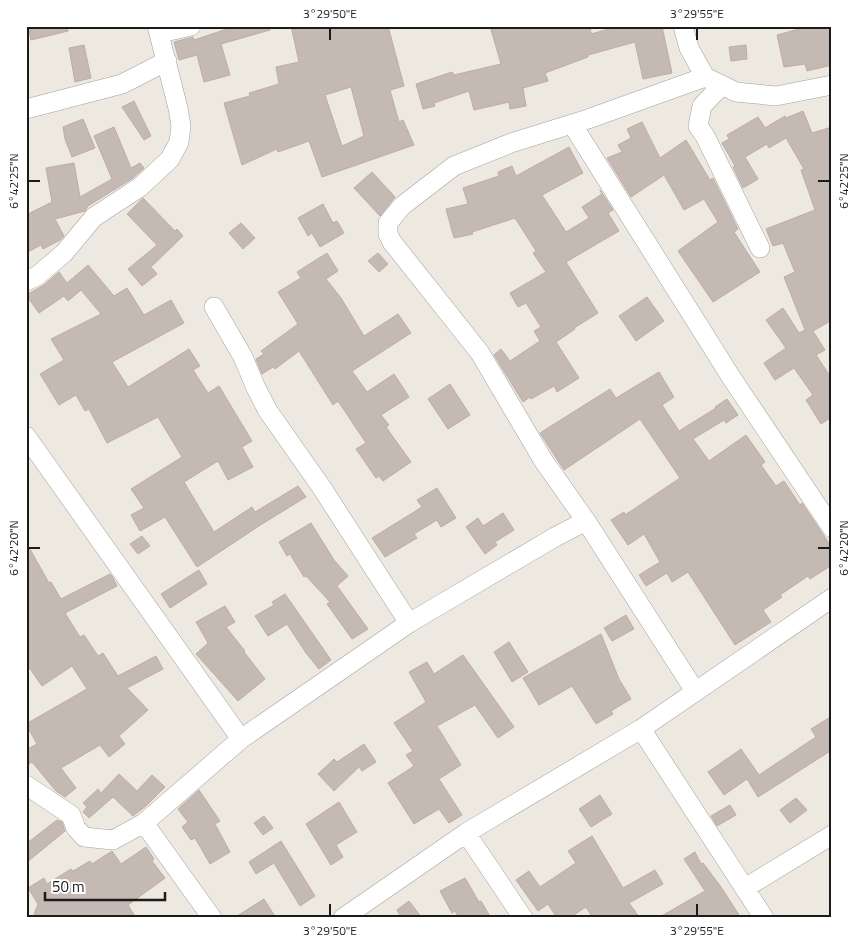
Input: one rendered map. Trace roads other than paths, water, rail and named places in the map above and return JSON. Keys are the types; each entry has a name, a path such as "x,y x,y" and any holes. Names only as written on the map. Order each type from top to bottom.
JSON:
{"street":[{"path":"26,281 37,276 64,253 94,217 140,187 170,159 179,142 180,126 178,108 159,30 191,26"},
{"path":"683,26 689,48 714,81 736,92 776,96 816,90 832,85"},
{"path":"26,109 122,84 167,61"},
{"path":"695,691 586,521 543,460 480,353 392,242 388,234 388,223 402,206 454,166 511,143 714,81"},
{"path":"714,81 702,106 698,126 706,136 760,248"},
{"path":"572,124 731,377 832,528"},
{"path":"214,307 243,357 268,411 322,488 409,623"},
{"path":"26,436 241,739"},
{"path":"26,786 72,815 76,828 84,837 114,840 144,823 241,739 409,623 555,537 586,521"},
{"path":"343,918 466,834 641,729 832,598"},
{"path":"641,729 764,918"},
{"path":"144,823 212,918"},
{"path":"466,834 523,918"},
{"path":"745,888 832,835"}]}
